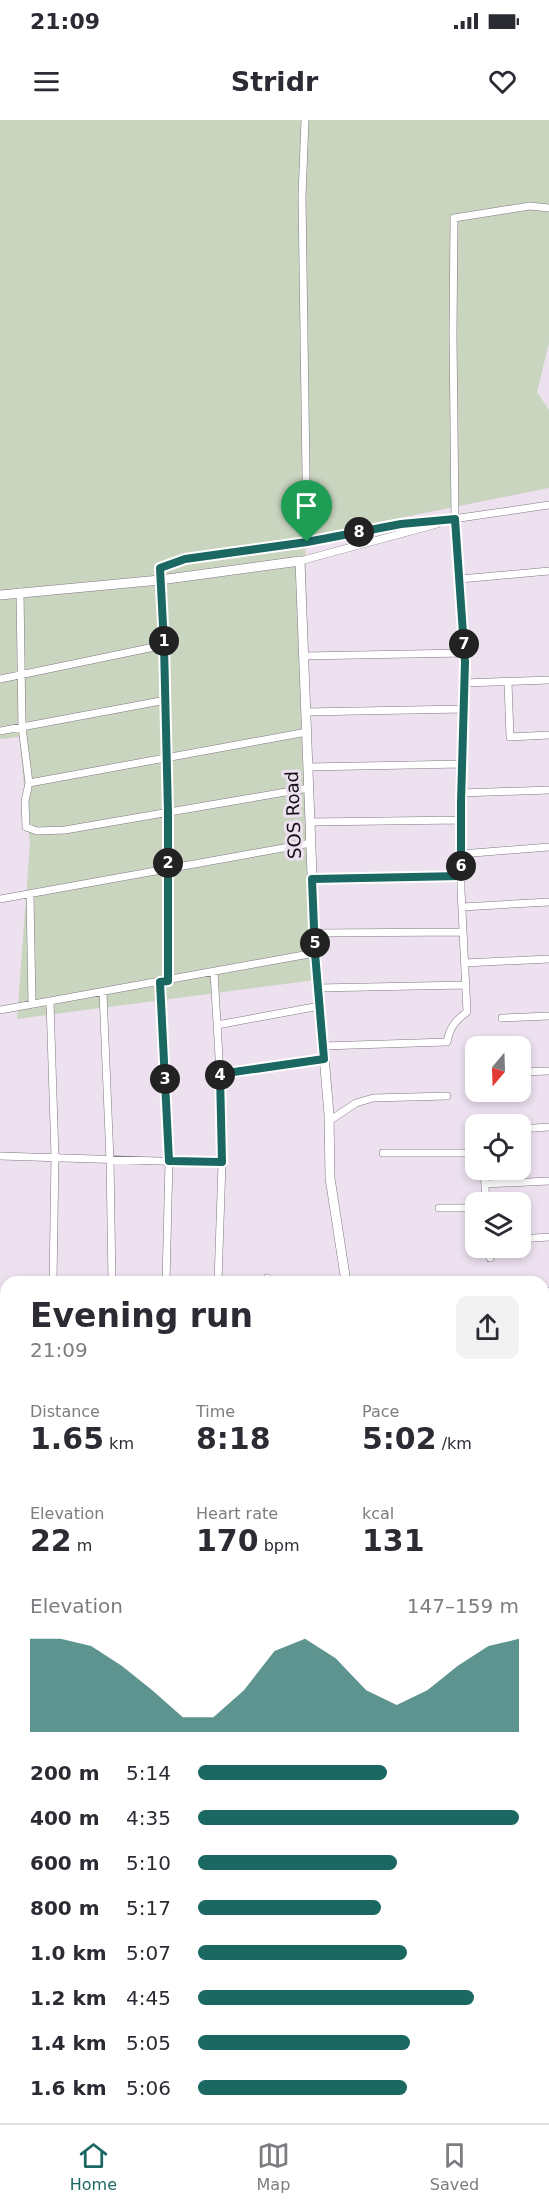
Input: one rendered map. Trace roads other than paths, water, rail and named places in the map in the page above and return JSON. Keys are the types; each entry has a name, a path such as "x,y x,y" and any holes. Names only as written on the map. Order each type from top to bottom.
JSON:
{"street":[{"path":"305,120 302,197 307,542"},
{"path":"323,1046 447,1042 450,1028 467,1012 461,876 464,653 455,519 454,218 530,206 549,208"},
{"path":"168,981 166,700 160,568 185,559 307,542 401,524 455,519 549,505"},
{"path":"0,596 20,592 160,580 300,561 455,519"},
{"name":"SOS Road","path":"300,561 315,953 329,1121 330,1178 345,1276"},
{"path":"460,579 549,571"},
{"path":"20,592 22,727 29,783 25,801 26,827 37,831 65,830 309,788"},
{"path":"0,679 164,645"},
{"path":"304,656 464,653"},
{"path":"464,683 549,680"},
{"path":"507,682 510,737 549,735"},
{"path":"0,731 166,700"},
{"path":"306,712 464,709"},
{"path":"29,783 307,732"},
{"path":"308,767 462,764"},
{"path":"461,793 549,790"},
{"path":"310,822 461,820"},
{"path":"0,899 311,843"},
{"path":"461,854 549,847"},
{"path":"312,879 461,876"},
{"path":"30,895 32,1004"},
{"path":"462,907 549,902"},
{"path":"314,933 463,932"},
{"path":"0,1010 315,953"},
{"path":"465,963 549,959"},
{"path":"214,972 222,1162 218,1276"},
{"path":"160,982 169,1161 166,1276"},
{"path":"318,988 466,985"},
{"path":"103,993 112,1276"},
{"path":"50,1002 55,1157 53,1276"},
{"path":"217,1025 320,1006"},
{"path":"502,1018 549,1016"},
{"path":"220,1074 324,1059"},
{"path":"531,1072 549,1071"},
{"path":"329,1121 356,1103 373,1098 447,1095"},
{"path":"531,1128 549,1127"},
{"path":"383,1153 465,1153"},
{"path":"0,1156 222,1162"},
{"path":"484,1180 485,1192"},
{"path":"484,1184 549,1181"},
{"path":"439,1208 465,1208"},
{"path":"531,1238 549,1237"}]}
